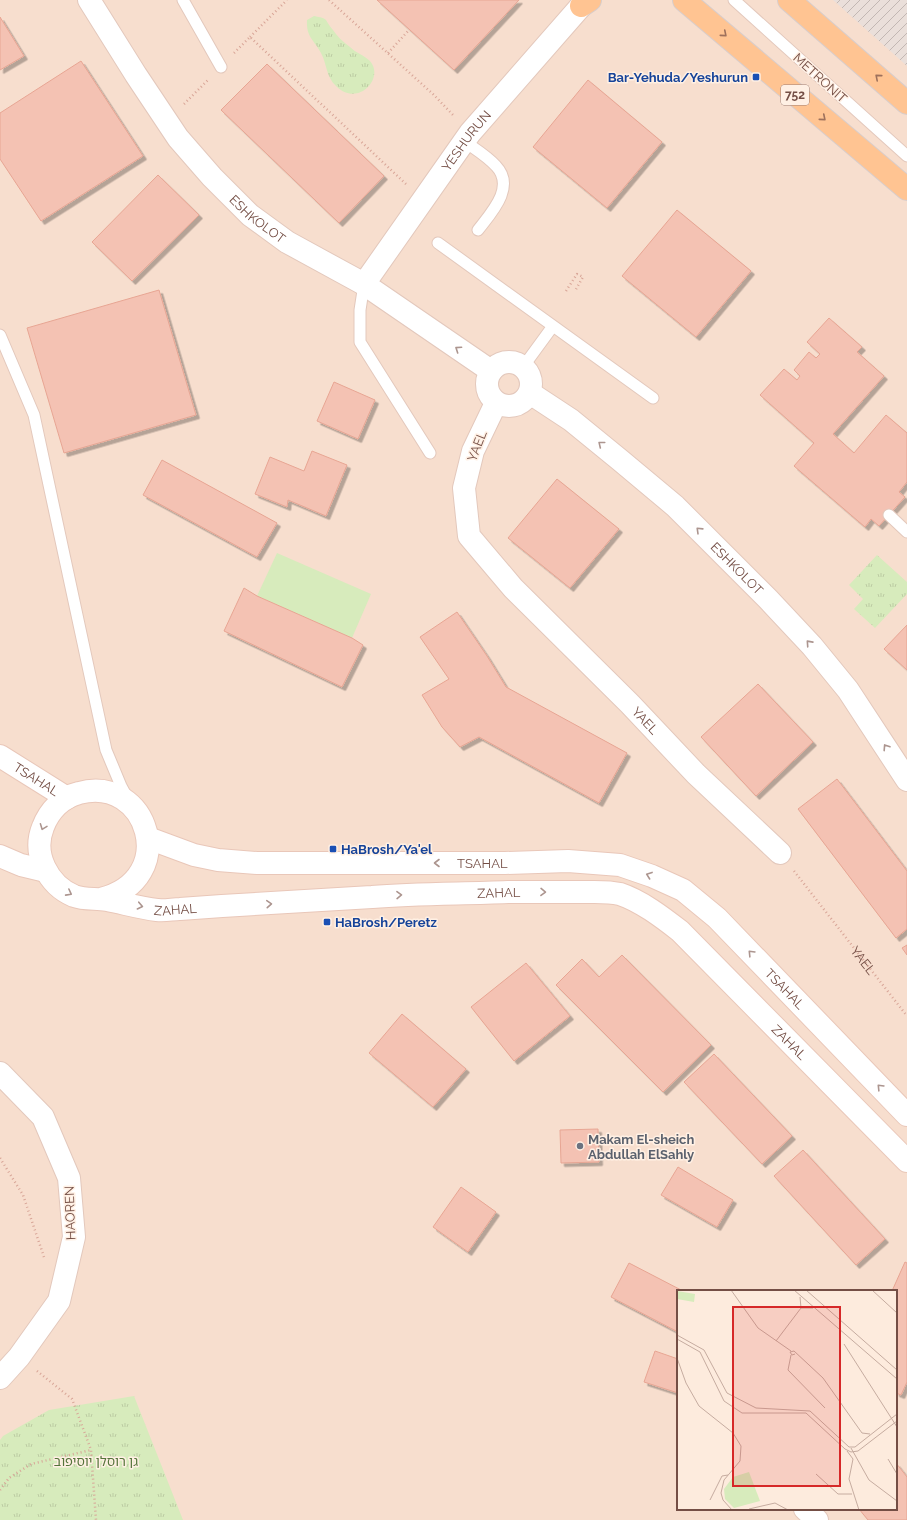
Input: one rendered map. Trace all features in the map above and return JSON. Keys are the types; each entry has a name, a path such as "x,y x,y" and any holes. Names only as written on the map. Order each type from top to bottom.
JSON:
{"main road":[{"path":"666,0 691,6"},
{"path":"789,0 907,103"},
{"name":"752","path":"691,6 907,189"}],"street":[{"name":"ESHKOLOT","path":"89,0 178,138 212,177 250,215 287,242 364,284 491,371"},
{"name":"YESHURUN","path":"364,284 467,137 584,2"},
{"path":"503,363 517,363 523,367 528,372 531,380 530,393 524,400 517,405 510,406 502,405 491,398 486,384 491,371 496,366 503,363"},
{"name":"ESHKOLOT","path":"530,393 571,420 675,506 768,599 812,646 848,690 907,780"},
{"name":"YAEL","path":"496,402 472,451 464,488 469,536 513,588 630,704 696,774 780,853"},
{"name":"TSAHAL","path":"0,756 67,798 78,793 91,791 115,795 135,809 143,822 148,838 194,855 218,860 257,863 505,863 568,861 620,865 652,876 683,890 717,918 907,1115"},
{"path":"46,870 40,853 40,834 45,821 53,810 67,798"},
{"path":"101,899 113,896 133,883 145,862 148,850 148,838"},
{"path":"0,856 21,865 46,870"},
{"name":"ZAHAL","path":"46,870 55,884 69,893 84,898 101,899 158,910 387,895 531,892 601,892 619,894 656,913 680,931 907,1161"},
{"name":"HAOREN","path":"0,1073 43,1117 69,1178 74,1237 59,1301 19,1357 0,1378"},
{"path":"806,1510 817,1520"}],"lane":[{"path":"183,0 221,67"},
{"name":"METRONIT","path":"734,0 907,156"},
{"path":"467,137 496,166 504,178 502,193 495,208 478,230"},
{"path":"438,243 652,398"},
{"path":"364,284 360,310 360,342 430,453"},
{"path":"523,367 553,326"},
{"path":"0,335 34,414 106,750 120,786 135,809"},
{"path":"889,515 907,532"},
{"path":"91,791 106,784 113,777 115,770"}],"path":[{"path":"167,121 287,0"},
{"path":"329,0 434,95 467,137"},
{"path":"388,54 410,30"},
{"path":"250,37 423,200"},
{"path":"566,291 577,274 583,277 575,291"},
{"name":"YAEL","path":"780,853 907,1016"},
{"path":"0,1158 23,1195 45,1258"},
{"path":"19,1357 72,1399 91,1450 96,1520"},
{"path":"0,1490 9,1478 31,1464 91,1450"}],"shaded area":[{"path":"0,0 907,0 907,1520 0,1520"},
{"path":"833,0 907,0 907,66"}],"green space":[{"path":"314,16 325,19 343,41 370,61 374,68 374,75 372,82 367,88 353,94 344,92 330,79 321,53 309,34 307,20"},
{"path":"277,553 371,594 352,638 257,596"},
{"path":"877,555 907,582 907,594 875,628 854,609 863,599 849,585"},
{"name":"גן רוסלן יוסיפוב","path":"134,1396 183,1520 0,1520 0,1440 3,1436 49,1410"}],"building":[{"path":"377,0 519,0 454,70"},
{"path":"0,17 24,56 0,70"},
{"path":"81,61 143,156 41,221 0,159 0,113"},
{"path":"267,64 384,176 339,223 221,110"},
{"path":"588,80 662,142 607,208 533,147"},
{"path":"158,175 199,215 132,281 92,242"},
{"path":"677,210 751,271 696,337 622,276"},
{"path":"159,290 196,415 64,453 27,328"},
{"path":"829,318 862,347 857,352 884,376 833,434 854,453 886,415 907,433 907,482 899,492 905,497 879,526 871,519 865,527 794,466 814,443 760,395 784,369 797,380 800,376 794,370 809,352 816,358 820,354 807,342"},
{"path":"334,382 375,400 358,439 317,421"},
{"path":"312,451 347,465 326,516 288,500 287,507 255,494 270,457 304,471"},
{"path":"162,460 277,523 257,557 143,495"},
{"path":"557,479 619,529 570,588 508,538"},
{"path":"244,588 257,596 352,638 363,645 342,687 224,631"},
{"path":"457,612 506,687 627,753 599,803 479,737 460,747 442,727 422,695 449,679 420,637"},
{"path":"907,625 907,670 884,649"},
{"path":"758,684 813,742 756,796 701,737"},
{"path":"837,779 907,871 907,929 896,938 798,809"},
{"path":"907,945 907,955 902,948"},
{"path":"622,955 711,1045 663,1092 556,985 582,959 599,977"},
{"path":"526,963 570,1016 514,1061 471,1007"},
{"path":"402,1014 466,1069 433,1107 369,1053"},
{"path":"714,1054 792,1136 762,1164 684,1082"},
{"name":"Makam El-sheich Abdullah ElSahly","path":"598,1129 599,1162 561,1163 560,1130"},
{"path":"803,1150 885,1239 856,1265 774,1176"},
{"path":"678,1167 733,1200 717,1227 661,1195"},
{"path":"461,1187 496,1212 468,1252 433,1227"},
{"path":"905,1262 907,1263 907,1382 901,1395 897,1393 897,1290 892,1290"},
{"path":"629,1263 681,1290 677,1290 677,1331 611,1297"},
{"path":"655,1351 677,1359 677,1393 644,1382"},
{"path":"897,1464 907,1477 907,1520 868,1520 860,1510 897,1510"}],"place":[{"name":"Bar-Yehuda/Yeshurun","path":"756,77"},
{"name":"HaBrosh/Ya'el","path":"333,849"},
{"name":"HaBrosh/Peretz","path":"327,922"},
{"name":"Makam El-sheich Abdullah ElSahly","path":"580,1146"}]}
